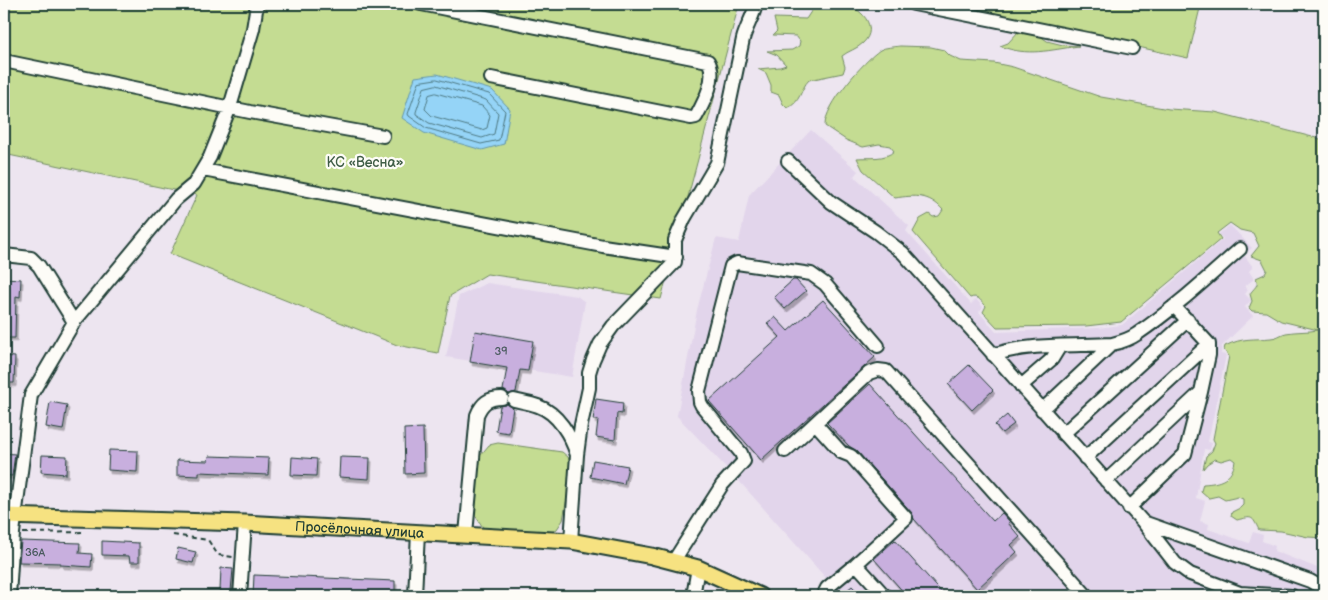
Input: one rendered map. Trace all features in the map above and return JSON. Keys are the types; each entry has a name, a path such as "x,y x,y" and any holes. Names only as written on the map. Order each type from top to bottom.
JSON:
{"main road":[{"name":"Просёлочная улица","path":"10,516 244,523 571,541 705,570 760,596"}],"street":[{"path":"9,596 13,533 10,516 30,394 74,322 176,199 194,184 203,170 230,107 254,28 257,4"},
{"path":"421,4 708,61 712,66 704,103 696,117 691,118 491,78"},
{"path":"571,541 577,455 589,388 589,373 593,360 600,344 613,326 646,290 671,267 676,257 675,240 692,203 717,163 743,39 756,4"},
{"path":"914,4 1132,48"},
{"path":"4,61 383,136"},
{"path":"788,161 831,202 876,232 903,253 1143,522 1175,563 1190,574 1240,594 1292,596"},
{"path":"203,170 594,244 676,257"},
{"path":"993,355 1007,350 1112,344 1136,335 1174,306 1240,249"},
{"path":"4,255 31,258 39,266 74,322"},
{"path":"673,562 722,486 744,461 741,453 702,406 699,397 731,266 737,263 816,276 878,346"},
{"path":"1129,508 1185,454 1201,392 1209,344 1174,306"},
{"path":"1063,434 1188,320"},
{"path":"1042,410 1112,344"},
{"path":"1085,458 1209,344"},
{"path":"1021,386 1052,359 1060,346"},
{"path":"785,451 869,373 878,370 889,373 1087,596"},
{"path":"1106,481 1201,392"},
{"path":"466,534 477,415 480,406 486,401 492,398 508,399 539,406 552,415 569,435 577,455"},
{"path":"815,423 841,452 852,456 906,518 827,588 823,596"},
{"path":"1143,522 1310,582 1324,589"},
{"path":"240,596 244,523"},
{"path":"415,596 418,532"},
{"path":"856,564 885,596"},
{"path":"693,596 705,570"}],"path":[{"path":"13,533 92,532"},
{"path":"171,534 208,540 218,555 242,559"}],"shaded area":[{"path":"811,130 858,171 854,176 909,226 906,231 971,304 976,299 983,307 979,312 996,332 1098,328 1122,325 1223,239 1219,234 1230,225 1252,248 1244,255 1253,267 1249,271 1254,279 1245,286 1248,290 1245,294 1251,300 1245,307 1253,316 1222,346 1221,354 1226,355 1208,442 1212,443 1210,450 1204,449 1196,498 1205,501 1200,521 1209,524 1208,529 1249,543 1253,532 1263,535 1262,541 1275,546 1274,551 1320,569 1324,560 1324,596 842,596 739,481 677,416 697,310 716,238 739,242 749,195"},
{"path":"487,283 577,296 585,302 572,377 446,357 459,296"}],"green space":[{"name":"КС «Весна»","path":"4,4 739,4 661,299 487,274 450,296 438,353 397,345 170,254 197,195 4,154"},
{"path":"822,4 842,4 861,13 869,24 868,37 861,45 842,56 845,67 843,73 809,80 795,103 787,108 779,95 771,92 771,85 766,73 758,69 786,65 777,55 767,51 792,50 799,46 800,41 796,36 773,35 777,31 774,18 806,19 814,7"},
{"path":"943,4 1201,4 1188,58"},
{"path":"1019,31 1036,33 1047,41 1063,45 1079,46 1029,52 1000,46 1008,43"},
{"path":"900,46 931,47 944,50 950,56 961,61 994,63 1013,67 1101,97 1169,109 1215,112 1324,140 1324,538 1308,537 1281,531 1259,530 1251,518 1237,520 1231,516 1232,512 1243,505 1243,499 1238,497 1225,500 1218,496 1209,498 1201,491 1203,484 1215,483 1228,476 1235,461 1231,458 1221,461 1215,459 1203,469 1206,456 1212,451 1215,443 1213,439 1229,356 1224,350 1225,346 1243,340 1273,338 1286,333 1318,330 1281,321 1266,312 1252,311 1249,308 1252,301 1250,294 1256,287 1256,278 1265,274 1267,270 1262,260 1251,256 1259,246 1253,233 1240,230 1230,223 1217,233 1221,239 1121,322 1086,326 997,327 983,312 986,306 977,298 970,298 913,232 920,219 929,214 933,217 939,216 943,210 927,198 909,196 895,198 863,170 857,158 886,156 894,151 890,146 879,144 863,147 846,140 825,126 826,117 831,107 855,74 880,50"},
{"path":"498,443 562,452 568,457 572,468 563,520 557,529 550,533 484,529 473,512 479,457 489,445"}],"water":[{"path":"437,74 492,90 510,109 504,144 482,150 424,133 402,118 415,77"}],"building":[{"path":"4,278 21,279 20,297 16,296 15,338 4,338"},
{"path":"793,280 796,280 806,291 785,309 774,297"},
{"path":"823,300 875,357 761,460 709,401 780,337 767,323 775,317 788,331"},
{"path":"475,331 533,341 528,371 520,370 516,392 509,394 503,390 507,368 470,362"},
{"path":"4,356 15,357 14,383 4,383"},
{"path":"969,365 993,390 972,410 948,384"},
{"path":"870,384 993,521 1002,513 1020,537 1011,545 1017,552 977,589 914,519 912,513 857,451 849,446 827,423"},
{"path":"596,399 623,403 622,414 617,413 615,440 596,437 598,420 593,420"},
{"path":"50,402 67,405 63,430 46,427"},
{"path":"507,404 513,408 509,433 496,431 500,406"},
{"path":"1007,415 1014,424 1002,433 995,425"},
{"path":"423,428 424,473 405,474 404,429"},
{"path":"109,450 138,451 137,472 108,470"},
{"path":"4,453 15,454 12,476 4,475"},
{"path":"42,455 67,456 66,474 41,472"},
{"path":"209,456 269,458 268,475 199,472 199,476 177,475 177,460 208,461"},
{"path":"292,457 317,459 316,476 291,475"},
{"path":"340,457 370,458 369,479 339,477"},
{"path":"593,460 628,466 624,484 590,477"},
{"path":"895,540 945,596 907,596 874,559"},
{"path":"21,541 80,543 79,553 92,554 91,567 61,565 61,563 19,562"},
{"path":"102,541 139,543 139,562 130,562 129,556 102,555"},
{"path":"178,548 196,552 193,563 176,559"},
{"path":"221,568 233,569 231,591 220,591"},
{"path":"254,575 395,581 395,596 253,596"},
{"path":"852,586 862,596 840,596"}]}
